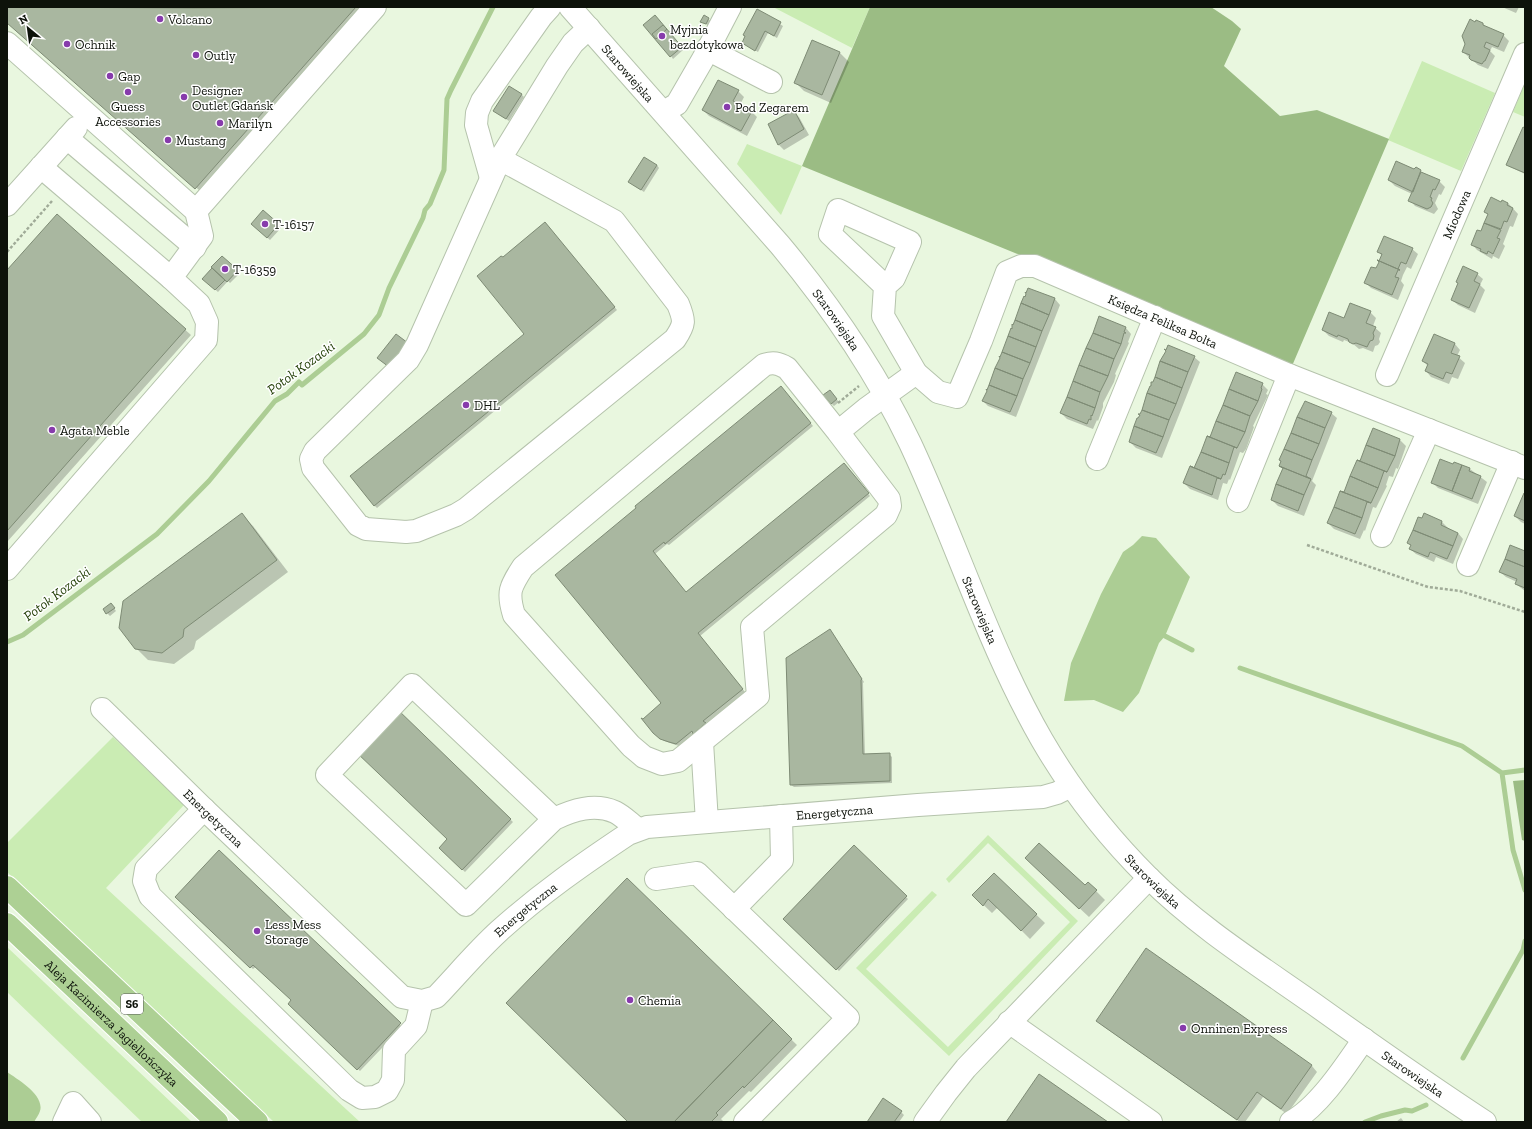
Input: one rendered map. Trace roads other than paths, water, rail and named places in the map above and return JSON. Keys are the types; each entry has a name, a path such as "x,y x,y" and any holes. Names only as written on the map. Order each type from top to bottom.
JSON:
{"highway":[{"name":"Aleja Kazimierza Jagiellończyka","path":"7,887 257,1122"},
{"name":"Aleja Kazimierza Jagiellończyka","path":"7,924 217,1122"}],"street":[{"path":"196,211 375,7"},
{"path":"491,178 476,125 477,113 482,101 541,17 550,7"},
{"name":"Starowiejska","path":"570,7 751,211 808,279 857,350 909,441 1018,693 1043,741 1071,786 1107,834 1149,878 1198,920 1364,1039 1485,1122"},
{"path":"664,112 677,104 730,7"},
{"path":"500,159 614,221 678,304 682,316 683,327 675,339 466,509 456,515 416,530 406,532 366,529 358,525 349,514 313,468 311,459 315,451 408,360 417,345 500,159 557,66 573,43 589,28"},
{"path":"7,43 196,211 202,236 171,278"},
{"path":"707,49 771,82"},
{"name":"Miodowa","path":"1387,375 1525,54"},
{"path":"7,205 87,115"},
{"path":"67,138 195,247"},
{"path":"7,569 206,340 207,322 199,304 171,278 41,167"},
{"name":"Księdza Feliksa Bolta","path":"916,373 938,392 957,397 981,341 1007,272 1021,266 1035,266 1289,375 1518,465"},
{"path":"838,432 884,395 916,373 883,316 885,286"},
{"path":"1097,459 1155,317"},
{"path":"772,362 787,368 838,432 889,499 890,506 886,515 752,628 758,696 678,761 662,764 644,757 631,746 514,615 510,602 511,585 523,567 764,365 772,362"},
{"path":"1238,501 1289,375"},
{"path":"1382,536 1429,430"},
{"path":"1468,565 1518,465"},
{"path":"554,819 412,685 327,775 466,905 554,819 582,808 598,808 614,812 638,829"},
{"name":"Energetyczna","path":"102,709 204,809 402,997 422,1001 436,996 498,932 534,900 574,870 638,829 918,805 1043,798 1058,793 1071,786"},
{"path":"702,742 707,822"},
{"path":"204,809 146,869 144,881 150,896 349,1090 362,1098 375,1098 387,1091 393,1080 394,1050 416,1026 422,1001"},
{"path":"734,909 782,860 781,816"},
{"path":"656,879 697,873 848,1018 745,1122"},
{"path":"925,1122 966,1068 1149,878"},
{"path":"1009,1022 1150,1122"},
{"path":"1291,1122 1302,1116 1335,1080 1364,1039"},
{"path":"64,1122 73,1103 90,1122"}],"waterway":[{"name":"Potok Kozacki","path":"7,642 23,635 157,534 209,481 275,401 287,394 299,382 302,385 364,334 379,315 389,288 423,218 425,210 430,204 444,170 447,99 493,7"},
{"path":"1165,636 1192,650"},
{"path":"1240,668 1462,746 1502,773 1525,770"},
{"path":"1502,773 1513,850 1525,890"},
{"path":"1463,1058 1523,950 1525,941"},
{"path":"1365,1122 1405,1110 1412,1111 1426,1105"}],"place":[{"name":"Volcano","path":"160,19"},
{"name":"Myjnia bezdotykowa","path":"662,36"},
{"name":"Ochnik","path":"67,44"},
{"name":"Outly","path":"196,55"},
{"name":"Gap","path":"110,76"},
{"name":"Guess Accessories","path":"128,92"},
{"name":"Designer Outlet Gdańsk","path":"184,97"},
{"name":"Pod Zegarem","path":"727,107"},
{"name":"Marilyn","path":"220,123"},
{"name":"Mustang","path":"168,140"},
{"name":"T-16157","path":"265,224"},
{"name":"T-16359","path":"225,269"},
{"name":"DHL","path":"466,405"},
{"name":"Agata Meble","path":"52,430"},
{"name":"Less Mess Storage","path":"257,931"},
{"name":"Chemia","path":"630,1000"},
{"name":"Onninen Express","path":"1183,1028"}]}
